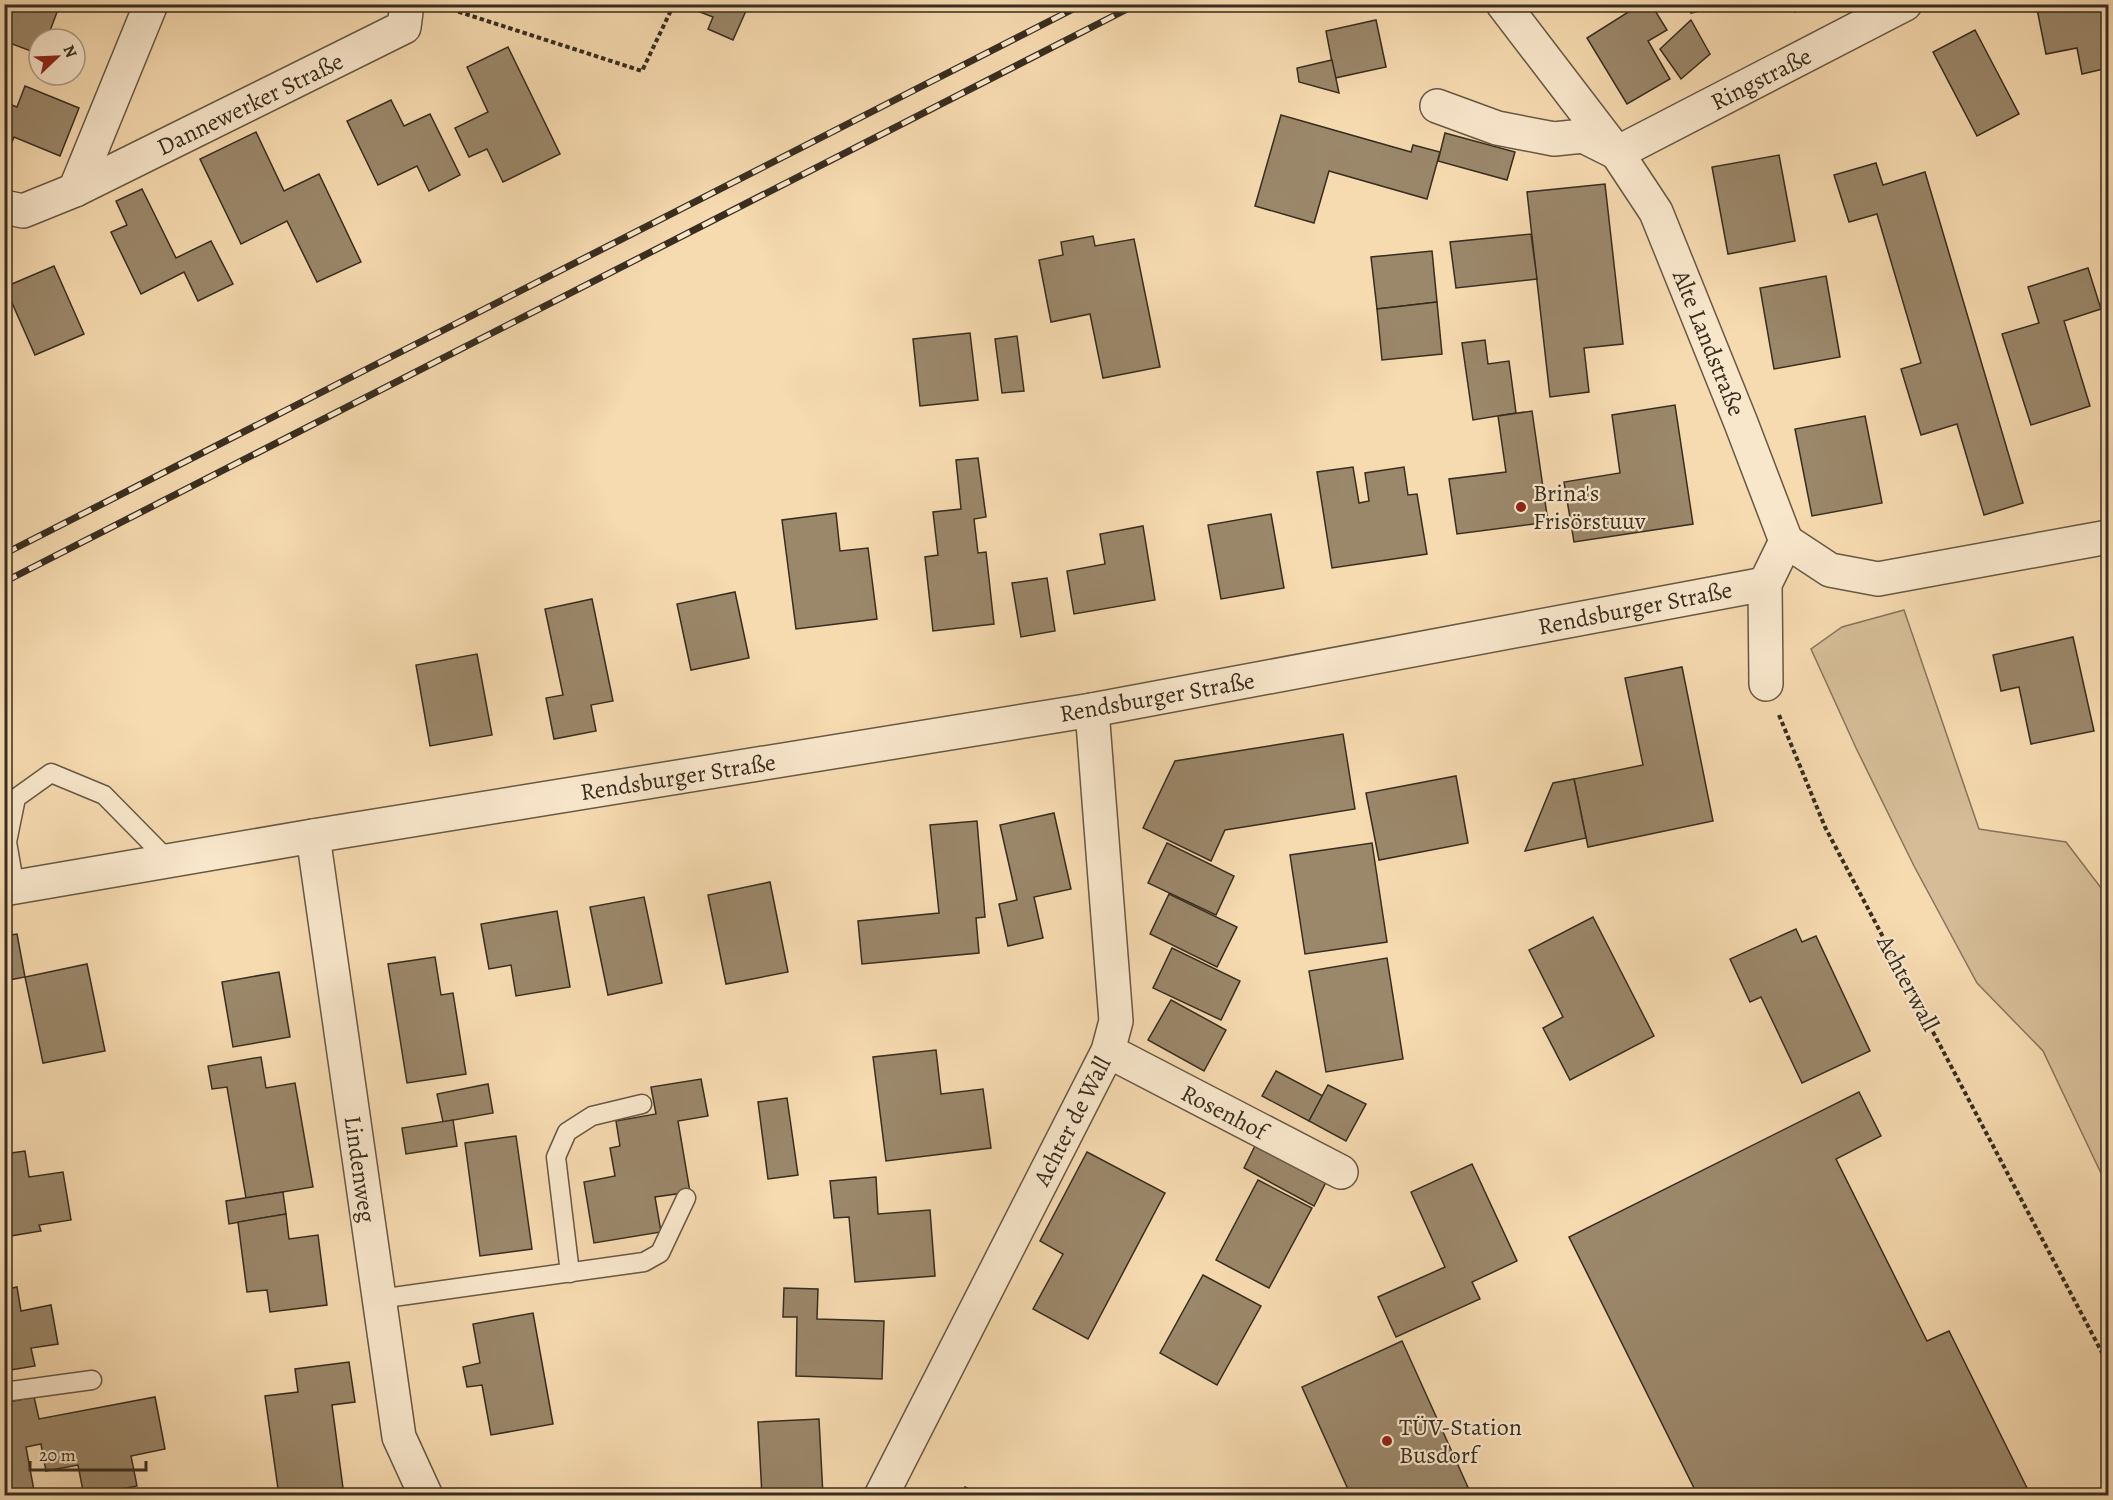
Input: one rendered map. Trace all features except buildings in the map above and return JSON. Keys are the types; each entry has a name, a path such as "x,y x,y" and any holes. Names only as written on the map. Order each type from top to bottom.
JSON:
{"street":[{"path":"75,190 151,4"},
{"name":"Dannewerker Straße","path":"4,207 23,211 75,190 404,27 406,4"},
{"name":"Alte Landstraße","path":"1503,4 1617,153 1656,212 1786,541"},
{"name":"Ringstraße","path":"1617,153 1905,4"},
{"name":"Alte Landstraße","path":"1437,106 1497,128 1554,139 1583,136 1617,153"},
{"path":"1786,541 1830,570 1878,579 2109,537"},
{"name":"Rendsburger Straße","path":"10,889 313,836 1092,710 1765,584 1786,541"},
{"path":"1765,584 1766,684"},
{"name":"Achter de Wall","path":"880,1496 1108,1051 1116,1021 1092,710"},
{"name":"Lindenweg","path":"313,836 399,1437 426,1496"},
{"name":"Rosenhof","path":"1108,1051 1341,1172"}],"lane":[{"path":"10,889 7,842 16,798 51,773 104,795 170,861"},
{"path":"570,1273 556,1157 567,1132 592,1116 642,1104"},
{"path":"379,1299 644,1262 660,1252 686,1198"},
{"path":"4,1392 92,1380"}],"path":[{"path":"438,4 642,71 674,4"},
{"name":"Achterwall","path":"1766,684 1826,827 2109,1364"}],"shaded area":[{"path":"1904,610 1979,829 2066,842 2108,897 2108,1188 2043,1051 1977,983 1914,866 1811,649 1842,627"}],"railway":[{"path":"4,554 1083,4"},
{"path":"4,582 1137,4"}],"place":[{"name":"Brina's Frisörstuuv","path":"1521,507"},
{"name":"TÜV-Station Busdorf","path":"1387,1441"}]}
